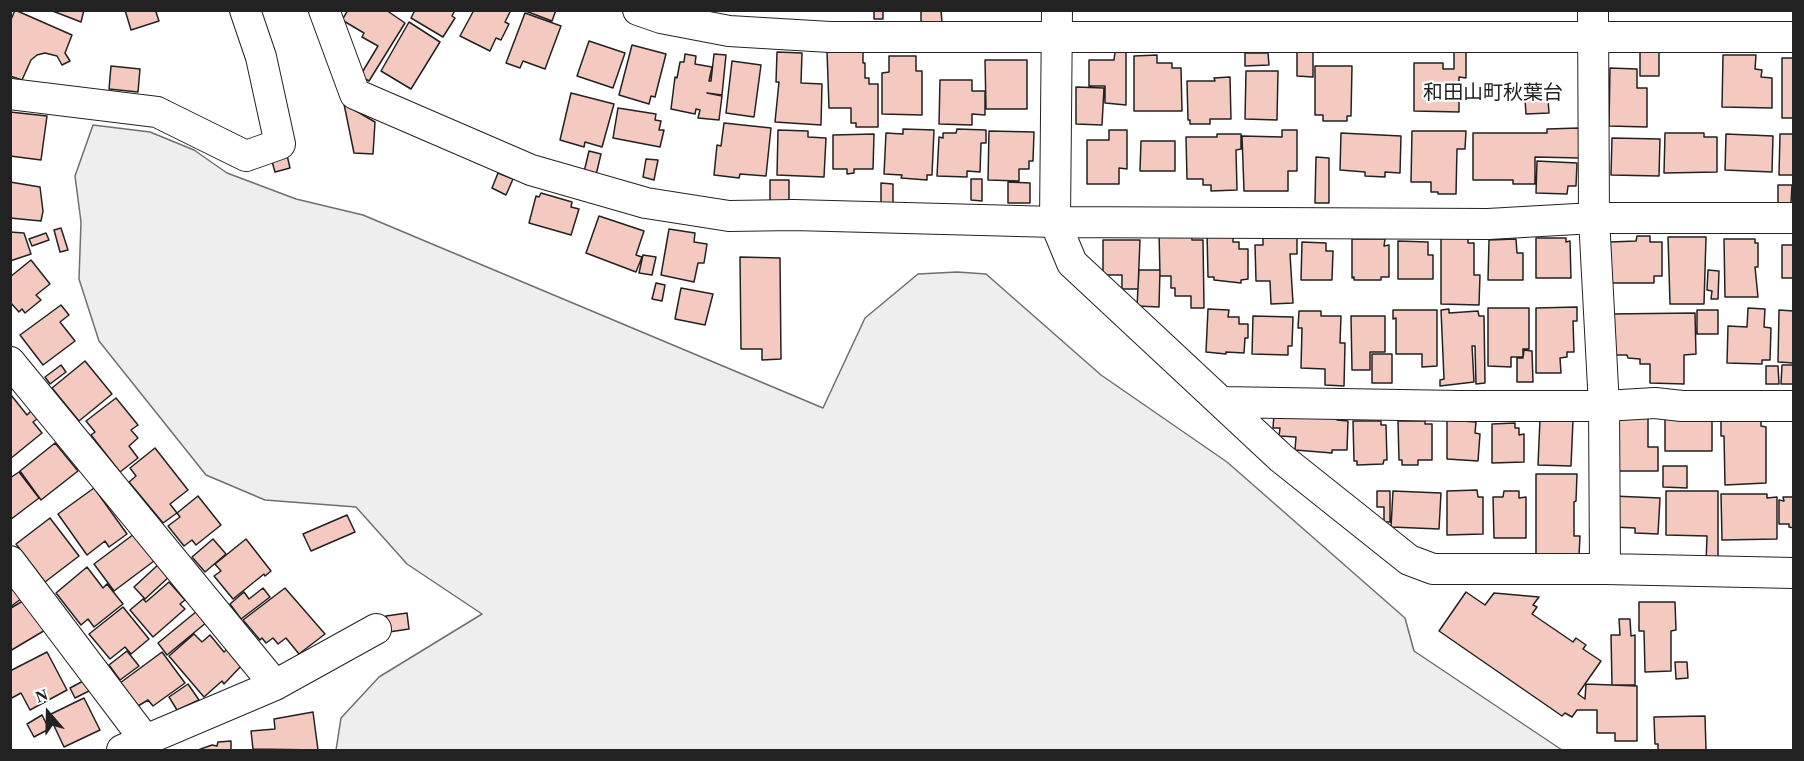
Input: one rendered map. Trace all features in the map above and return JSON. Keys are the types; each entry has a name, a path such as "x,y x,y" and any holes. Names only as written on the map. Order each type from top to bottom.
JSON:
{"street":[{"path":"10,94 157,112 246,156 280,144 261,57 245,10"},
{"path":"324,10 355,94 531,170 646,203 729,216 794,215 1055,222 1488,224 1594,218 1794,218"},
{"path":"638,10 661,18 740,32 830,37 1057,24 1593,23 1794,37"},
{"path":"1593,23 1594,218 1604,406 1605,569"},
{"path":"1057,24 1055,222 1072,263 1281,458 1409,560 1433,569 1605,569 1794,573"},
{"path":"10,362 275,685"},
{"path":"1221,402 1460,406 1604,406 1655,403 1682,406 1794,406"},
{"path":"10,561 134,746 275,685 376,629"}],"shaded area":[{"path":"93,125 150,132 194,150 227,173 296,199 363,215 823,408 865,318 918,274 957,272 986,274 1101,375 1227,462 1405,618 1414,651 1562,750 336,750 341,718 379,677 482,614 407,564 356,507 265,500 206,475 99,341 79,279 81,222 75,176"}],"building":[{"path":"15,10 72,35 65,53 70,61 62,65 57,56 45,53 37,55 31,60 22,80 10,76 10,22"},
{"path":"50,10 84,10 81,22"},
{"path":"125,10 160,10 156,12 159,21 131,30"},
{"path":"348,10 386,10 405,23 369,81 360,76 378,46 362,37 364,33 342,20"},
{"path":"415,10 455,10 452,16 455,18 443,37 411,18"},
{"path":"474,10 511,10 505,22 509,24 501,40 496,38 490,51 460,36"},
{"path":"523,10 556,10 552,21"},
{"path":"874,10 883,10 883,19 874,19"},
{"path":"921,10 941,10 942,23 921,24"},
{"path":"525,13 561,26 545,69 523,61 520,68 506,63"},
{"path":"409,22 440,42 411,89 381,71"},
{"path":"589,41 625,53 613,88 577,76"},
{"path":"632,45 666,54 655,97 651,96 649,104 619,95"},
{"path":"827,51 863,51 865,78 869,78 869,84 878,84 878,127 856,127 856,123 851,123 851,108 829,108"},
{"path":"1297,51 1313,51 1313,77 1297,76"},
{"path":"777,52 802,53 801,83 822,84 821,125 775,122 779,82 776,82"},
{"path":"1115,52 1126,52 1126,105 1105,103 1105,86 1089,86 1089,60 1114,60"},
{"path":"1454,52 1466,52 1466,78 1459,77 1459,112 1414,111 1414,63 1443,63 1443,69 1454,69"},
{"path":"1640,52 1659,52 1659,76 1640,76"},
{"path":"1245,53 1268,53 1269,65 1245,66"},
{"path":"685,54 696,56 695,64 712,67 709,81 711,81 714,54 726,55 722,95 707,93 722,96 719,120 698,118 700,110 696,109 695,114 671,109 675,77 677,78 680,62 684,62"},
{"path":"1157,55 1157,63 1172,63 1172,68 1181,68 1182,111 1134,111 1134,56"},
{"path":"1723,55 1756,55 1755,69 1762,70 1761,77 1772,78 1772,108 1722,107"},
{"path":"889,56 916,56 916,71 922,71 922,115 882,114 882,73 889,72"},
{"path":"1782,58 1794,58 1794,118 1782,118"},
{"path":"985,60 1027,60 1027,109 986,109"},
{"path":"732,61 761,65 754,117 726,113"},
{"path":"111,66 140,69 138,92 109,89"},
{"path":"1315,66 1352,66 1351,116 1347,116 1347,121 1323,121 1323,115 1315,115"},
{"path":"1610,68 1637,69 1637,88 1647,88 1647,127 1609,126"},
{"path":"1246,71 1278,71 1277,120 1245,119"},
{"path":"1230,77 1231,119 1210,119 1210,124 1190,124 1187,81 1215,81 1214,78"},
{"path":"940,80 972,80 972,91 985,91 985,115 972,114 972,125 939,124"},
{"path":"1076,87 1104,88 1102,125 1076,124"},
{"path":"571,93 614,104 602,147 585,142 584,147 560,140"},
{"path":"1548,99 1549,113 1526,114 1525,100"},
{"path":"344,104 375,122 373,154 354,153"},
{"path":"618,108 656,114 655,120 661,121 659,130 664,130 660,147 613,138"},
{"path":"10,112 47,116 41,160 10,156"},
{"path":"724,123 771,128 766,176 740,174 739,178 714,175 717,145 721,146"},
{"path":"1579,128 1580,158 1535,157 1535,184 1513,184 1513,180 1473,180 1473,133 1547,133 1547,129"},
{"path":"903,129 934,130 932,175 927,175 927,180 884,174 886,133 903,134"},
{"path":"957,129 986,130 986,143 981,143 980,172 967,171 967,177 937,176 939,137 943,138 943,133 956,133"},
{"path":"778,130 808,131 808,137 826,138 824,177 777,175"},
{"path":"1109,130 1127,130 1127,169 1119,168 1119,184 1087,184 1087,140 1109,140"},
{"path":"1282,130 1297,130 1297,171 1288,171 1288,191 1244,191 1242,136 1282,137"},
{"path":"989,131 1034,132 1033,161 1029,161 1029,169 1019,169 1019,181 988,180"},
{"path":"1412,131 1466,131 1465,149 1457,149 1456,194 1431,192 1431,182 1411,182"},
{"path":"1341,133 1401,136 1400,173 1385,172 1385,177 1365,176 1365,172 1340,170"},
{"path":"1665,133 1704,133 1704,137 1717,137 1717,172 1664,173"},
{"path":"874,134 873,169 854,169 854,173 847,174 847,169 833,169 833,135"},
{"path":"1217,134 1241,134 1241,149 1236,150 1237,190 1211,191 1211,185 1203,185 1203,179 1187,179 1186,137 1217,137"},
{"path":"1726,134 1773,136 1772,172 1725,170"},
{"path":"1780,134 1794,134 1794,175 1779,175"},
{"path":"1612,138 1660,139 1659,176 1611,175"},
{"path":"1141,141 1175,141 1175,171 1140,171"},
{"path":"589,151 601,154 596,175 584,172"},
{"path":"287,155 290,168 275,172 271,158"},
{"path":"1316,157 1329,158 1329,203 1315,203"},
{"path":"646,159 658,160 654,180 643,177"},
{"path":"1537,161 1577,163 1576,186 1568,186 1567,194 1536,193"},
{"path":"498,173 513,179 506,195 492,188"},
{"path":"971,179 982,179 982,201 971,200"},
{"path":"770,180 789,180 789,204 770,203"},
{"path":"10,182 40,187 43,211 41,221 10,218"},
{"path":"1008,182 1030,183 1030,203 1008,203"},
{"path":"881,183 893,184 893,205 881,205"},
{"path":"1778,185 1792,185 1791,203 1778,203"},
{"path":"541,193 572,202 571,207 579,209 571,235 529,223 536,196 539,197"},
{"path":"599,216 644,231 636,255 642,257 636,272 586,253"},
{"path":"61,228 68,250 60,252 54,230"},
{"path":"669,229 695,233 694,242 707,244 704,263 698,263 694,282 661,275"},
{"path":"1192,230 1192,240 1203,240 1204,308 1191,308 1191,296 1175,296 1175,288 1171,288 1171,276 1160,276 1159,231"},
{"path":"1233,231 1233,242 1239,242 1239,249 1248,249 1248,279 1241,280 1241,283 1214,280 1214,277 1208,277 1207,232"},
{"path":"10,232 24,233 31,254 10,261"},
{"path":"46,233 49,240 32,246 29,239"},
{"path":"1297,233 1297,254 1290,254 1293,303 1271,304 1270,281 1256,281 1255,245 1263,245 1263,234"},
{"path":"1441,236 1468,236 1468,243 1474,243 1474,275 1480,275 1479,305 1441,304"},
{"path":"1637,236 1650,236 1650,242 1662,242 1662,276 1654,276 1654,283 1610,283 1610,242 1636,241"},
{"path":"1668,237 1706,237 1704,304 1670,304"},
{"path":"1536,238 1566,238 1566,242 1570,241 1571,278 1536,278"},
{"path":"1352,239 1385,239 1384,246 1389,245 1389,277 1381,277 1381,280 1354,280 1354,277 1352,278"},
{"path":"1516,239 1517,253 1523,253 1523,280 1488,280 1489,240"},
{"path":"1724,239 1755,239 1755,243 1758,243 1758,267 1755,267 1758,297 1725,297"},
{"path":"1103,240 1140,240 1138,289 1122,289 1122,275 1103,275"},
{"path":"1398,241 1428,242 1428,255 1433,255 1433,279 1398,279"},
{"path":"1302,242 1326,243 1326,251 1333,251 1332,280 1301,280"},
{"path":"1782,245 1794,245 1794,278 1782,278"},
{"path":"643,255 656,257 652,275 639,273"},
{"path":"740,257 780,258 781,359 762,360 762,349 741,349"},
{"path":"31,260 50,284 36,295 41,300 25,313 22,309 19,312 10,302 10,277"},
{"path":"1139,270 1160,270 1159,307 1137,306"},
{"path":"1708,270 1719,271 1718,299 1711,299 1712,291 1707,290"},
{"path":"656,283 665,285 662,301 652,299"},
{"path":"681,288 713,294 705,325 675,319"},
{"path":"61,305 69,315 60,322 75,341 43,365 20,335"},
{"path":"1577,307 1577,321 1573,321 1574,352 1567,352 1567,357 1560,358 1561,373 1536,373 1536,308"},
{"path":"1488,308 1529,308 1529,349 1523,349 1523,357 1511,357 1511,367 1488,366"},
{"path":"1748,308 1765,309 1764,327 1771,328 1770,360 1762,360 1762,364 1727,363 1728,326 1747,327"},
{"path":"1208,309 1229,310 1228,317 1239,317 1239,324 1248,324 1248,338 1245,338 1244,353 1206,352"},
{"path":"1449,309 1449,313 1478,311 1479,316 1484,316 1485,383 1476,384 1475,346 1472,346 1474,382 1440,386 1440,380 1444,379 1441,310"},
{"path":"1393,310 1437,310 1437,366 1422,367 1422,354 1396,354 1396,318 1393,319"},
{"path":"1697,310 1718,310 1718,334 1697,334"},
{"path":"1779,310 1794,311 1794,363 1778,362"},
{"path":"1299,311 1321,311 1321,316 1341,316 1340,343 1345,343 1344,386 1325,385 1325,369 1301,368 1302,328 1298,328"},
{"path":"1695,313 1696,354 1684,355 1684,384 1650,383 1650,364 1640,364 1640,359 1628,358 1627,355 1609,355 1608,314"},
{"path":"1253,316 1293,317 1292,346 1288,346 1288,355 1252,354"},
{"path":"1351,316 1385,316 1385,352 1370,352 1370,370 1352,370"},
{"path":"1524,350 1532,351 1533,382 1517,382 1517,358 1523,358"},
{"path":"1372,354 1392,354 1392,383 1372,383"},
{"path":"85,361 112,394 79,421 52,388"},
{"path":"61,365 66,372 50,384 45,377"},
{"path":"1782,365 1794,365 1794,384 1781,384"},
{"path":"1766,366 1778,366 1779,384 1766,384"},
{"path":"11,395 27,415 31,411 37,419 33,422 42,433 10,459"},
{"path":"116,398 138,425 131,430 138,438 129,446 138,458 120,472 91,435 95,432 86,421"},
{"path":"1665,413 1712,413 1712,451 1665,451"},
{"path":"1274,414 1337,416 1337,420 1348,421 1347,450 1332,450 1332,453 1295,450 1296,437 1279,436 1280,428 1273,428"},
{"path":"1721,414 1761,414 1761,426 1766,427 1766,483 1725,485"},
{"path":"1615,417 1648,417 1648,447 1658,447 1658,471 1615,471"},
{"path":"1540,419 1573,420 1571,466 1538,465"},
{"path":"1447,420 1476,422 1475,433 1480,434 1478,461 1447,459"},
{"path":"1353,421 1381,421 1381,425 1386,425 1387,460 1384,460 1383,464 1357,465 1357,461 1354,461"},
{"path":"1398,421 1425,421 1425,424 1432,424 1432,460 1418,460 1418,465 1402,465 1402,460 1399,460"},
{"path":"1515,423 1515,428 1519,428 1519,435 1524,434 1524,462 1492,463 1492,424"},
{"path":"55,443 78,471 41,500 20,471"},
{"path":"155,448 188,490 170,504 177,513 163,523 129,482 136,476 130,468"},
{"path":"1663,466 1687,466 1687,488 1663,487"},
{"path":"19,472 39,498 10,520 10,478"},
{"path":"1536,474 1577,474 1574,536 1580,536 1579,555 1536,556"},
{"path":"94,488 127,534 109,547 105,541 87,555 58,514"},
{"path":"1477,490 1478,497 1483,497 1483,534 1447,535 1447,491"},
{"path":"1377,491 1390,491 1390,522 1384,522 1384,507 1377,507"},
{"path":"1393,491 1441,493 1439,529 1391,527"},
{"path":"1504,491 1519,491 1519,498 1526,497 1526,538 1494,538 1493,497 1503,497"},
{"path":"1666,491 1718,491 1718,562 1706,563 1707,536 1666,535"},
{"path":"1721,494 1767,494 1767,498 1777,497 1777,539 1722,540"},
{"path":"198,496 221,525 196,545 192,540 184,546 168,526 180,517 177,513"},
{"path":"1613,496 1660,498 1658,534 1635,533 1635,528 1612,527"},
{"path":"1783,497 1794,497 1794,528 1789,527 1789,524 1779,524 1779,500 1784,501"},
{"path":"347,515 355,532 311,551 303,534"},
{"path":"50,518 79,556 45,582 16,544"},
{"path":"134,534 154,561 114,591 94,564"},
{"path":"213,539 226,554 205,572 192,557"},
{"path":"246,539 271,571 233,599 214,576 221,571 215,564"},
{"path":"160,563 171,575 145,599 134,587"},
{"path":"87,567 103,588 107,584 123,604 94,627 88,619 81,625 56,593"},
{"path":"10,576 25,596 10,607"},
{"path":"169,582 185,600 180,604 185,609 153,637 130,610 143,599 146,602"},
{"path":"263,588 270,597 241,619 230,604 244,592 249,599"},
{"path":"285,588 325,634 299,654 286,638 278,644 273,638 266,643 262,638 260,640 243,620"},
{"path":"1466,592 1485,605 1494,593 1539,597 1533,605 1537,607 1532,614 1573,642 1576,638 1586,645 1583,649 1601,661 1578,694 1585,699 1586,684 1637,686 1637,741 1615,741 1615,733 1597,733 1597,710 1577,710 1572,717 1565,713 1562,716 1439,631"},
{"path":"26,599 47,629 10,651 11,608"},
{"path":"1639,602 1675,602 1676,630 1671,631 1671,671 1645,672 1644,631 1639,631"},
{"path":"123,607 149,639 131,654 125,647 110,659 89,634"},
{"path":"197,611 207,622 167,655 158,643"},
{"path":"407,613 409,629 389,632 386,616"},
{"path":"1619,619 1630,619 1631,636 1635,635 1635,685 1612,685 1611,635 1620,635"},
{"path":"194,634 202,642 210,635 224,652 229,648 243,664 224,684 222,681 204,697 169,656"},
{"path":"127,651 139,666 120,680 109,665"},
{"path":"47,652 67,690 30,710 21,693 10,699 10,671"},
{"path":"162,652 185,683 153,706 148,700 138,706 120,683"},
{"path":"1675,662 1687,662 1688,678 1676,679"},
{"path":"87,679 93,689 75,698 70,688"},
{"path":"188,684 199,700 177,710 169,697"},
{"path":"84,698 100,730 64,747 49,715"},
{"path":"313,712 318,750 253,749 251,731 275,729 274,719"},
{"path":"42,715 49,729 34,737 27,724"},
{"path":"1705,716 1706,750 1658,750 1658,744 1655,744 1654,717"},
{"path":"231,741 231,750 198,750 212,745 217,746 218,742"}],"district":[{"name":"和田山町秋葉台","path":"1493,91"}]}
